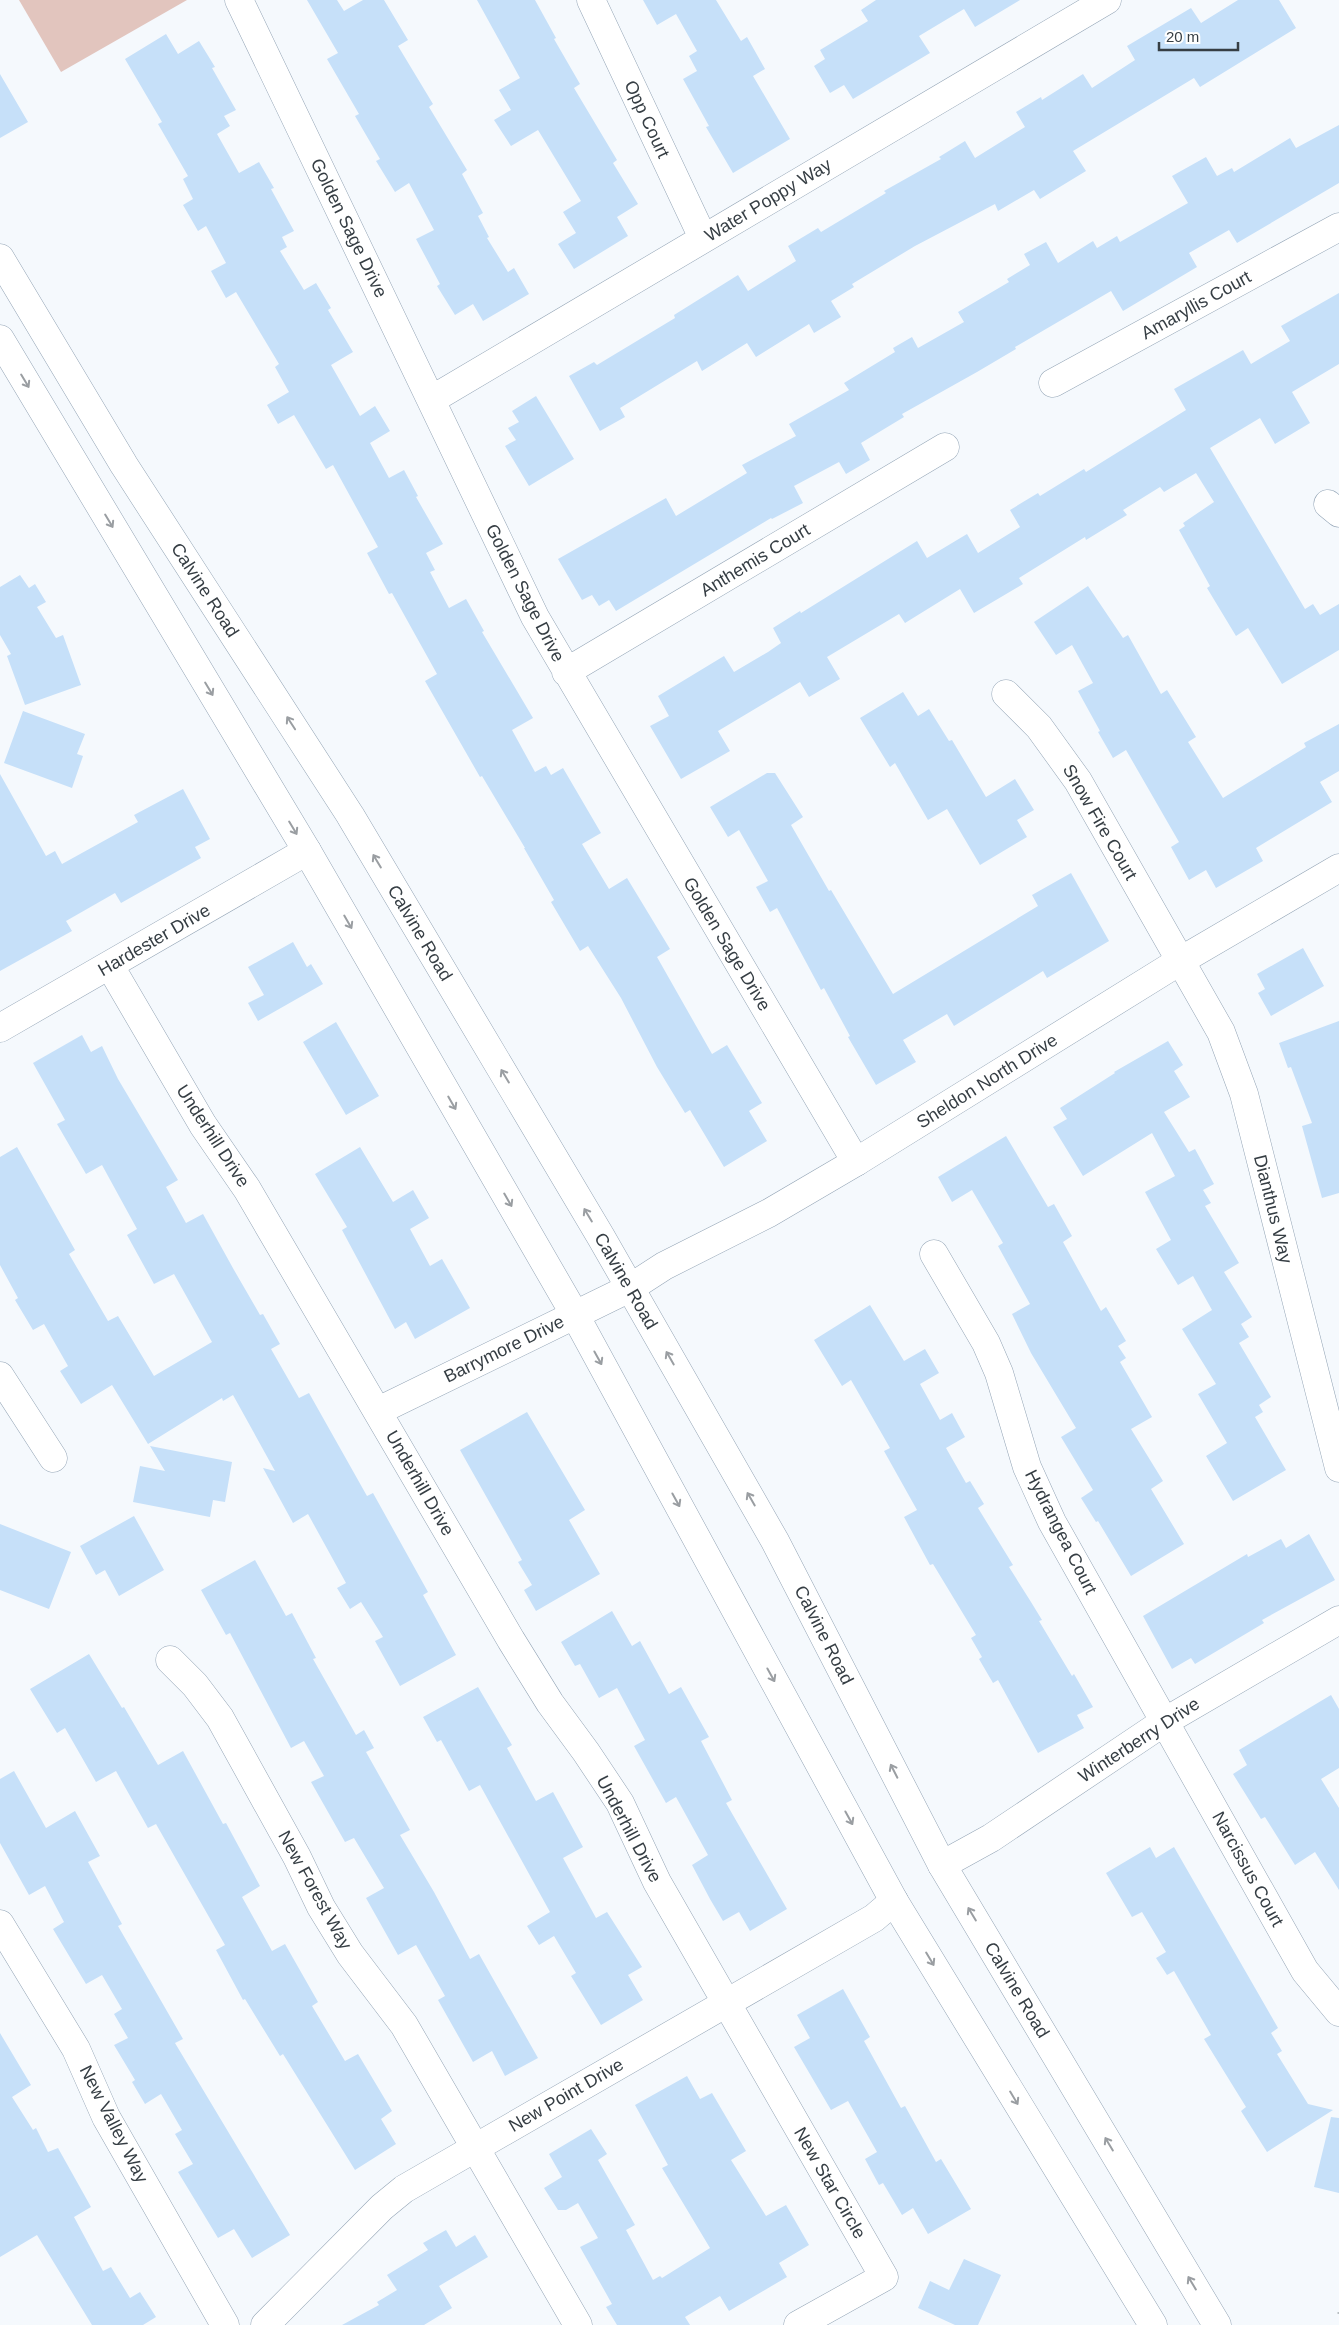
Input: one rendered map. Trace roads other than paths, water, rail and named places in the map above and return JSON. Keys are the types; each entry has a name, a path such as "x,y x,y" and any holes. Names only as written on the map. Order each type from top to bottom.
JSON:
{"street":[{"name":"Golden Sage Drive","path":"239,0 535,617 856,1162"},
{"name":"Opp Court","path":"591,0 703,238"},
{"name":"Water Poppy Way","path":"431,400 1107,0"},
{"name":"Amaryllis Court","path":"1053,383 1339,228"},
{"name":"Calvine Road","path":"0,258 124,465 350,815 630,1288 775,1541 942,1865 1217,2325"},
{"path":"0,339 307,851 574,1315 894,1901 1153,2325"},
{"name":"Anthemis Court","path":"566,672 945,447"},
{"name":"Snow Fire Court","path":"1006,694 1040,727 1078,781 1180,961"},
{"name":"Hardester Drive","path":"0,1028 307,851"},
{"name":"Sheldon North Drive","path":"630,1288 664,1266 768,1213 856,1162 1180,961 1339,868"},
{"name":"Dianthus Way","path":"1180,961 1221,1032 1244,1094 1339,1468"},
{"name":"Underhill Drive","path":"110,966 203,1125 247,1189 550,1703 620,1803 656,1882 725,2003"},
{"name":"Hydrangea Court","path":"934,1254 986,1342 999,1373 1027,1467 1039,1496 1164,1722"},
{"name":"Barrymore Drive","path":"378,1411 630,1288"},
{"path":"0,1376 53,1458"},
{"name":"Winterberry Drive","path":"942,1865 991,1838 1164,1722 1339,1620"},
{"name":"New Forest Way","path":"170,1660 195,1685 220,1718 298,1857 321,1907 350,1954 404,2025 475,2146"},
{"name":"Narcissus Court","path":"1164,1722 1305,1971 1339,2012"},
{"name":"New Point Drive","path":"265,2325 396,2195 475,2146 874,1918 894,1901"},
{"name":"New Valley Way","path":"0,1924 76,2049 106,2117 225,2325"},
{"name":"New Star Circle","path":"725,2003 884,2277 798,2325"},
{"path":"475,2146 578,2325"}]}
